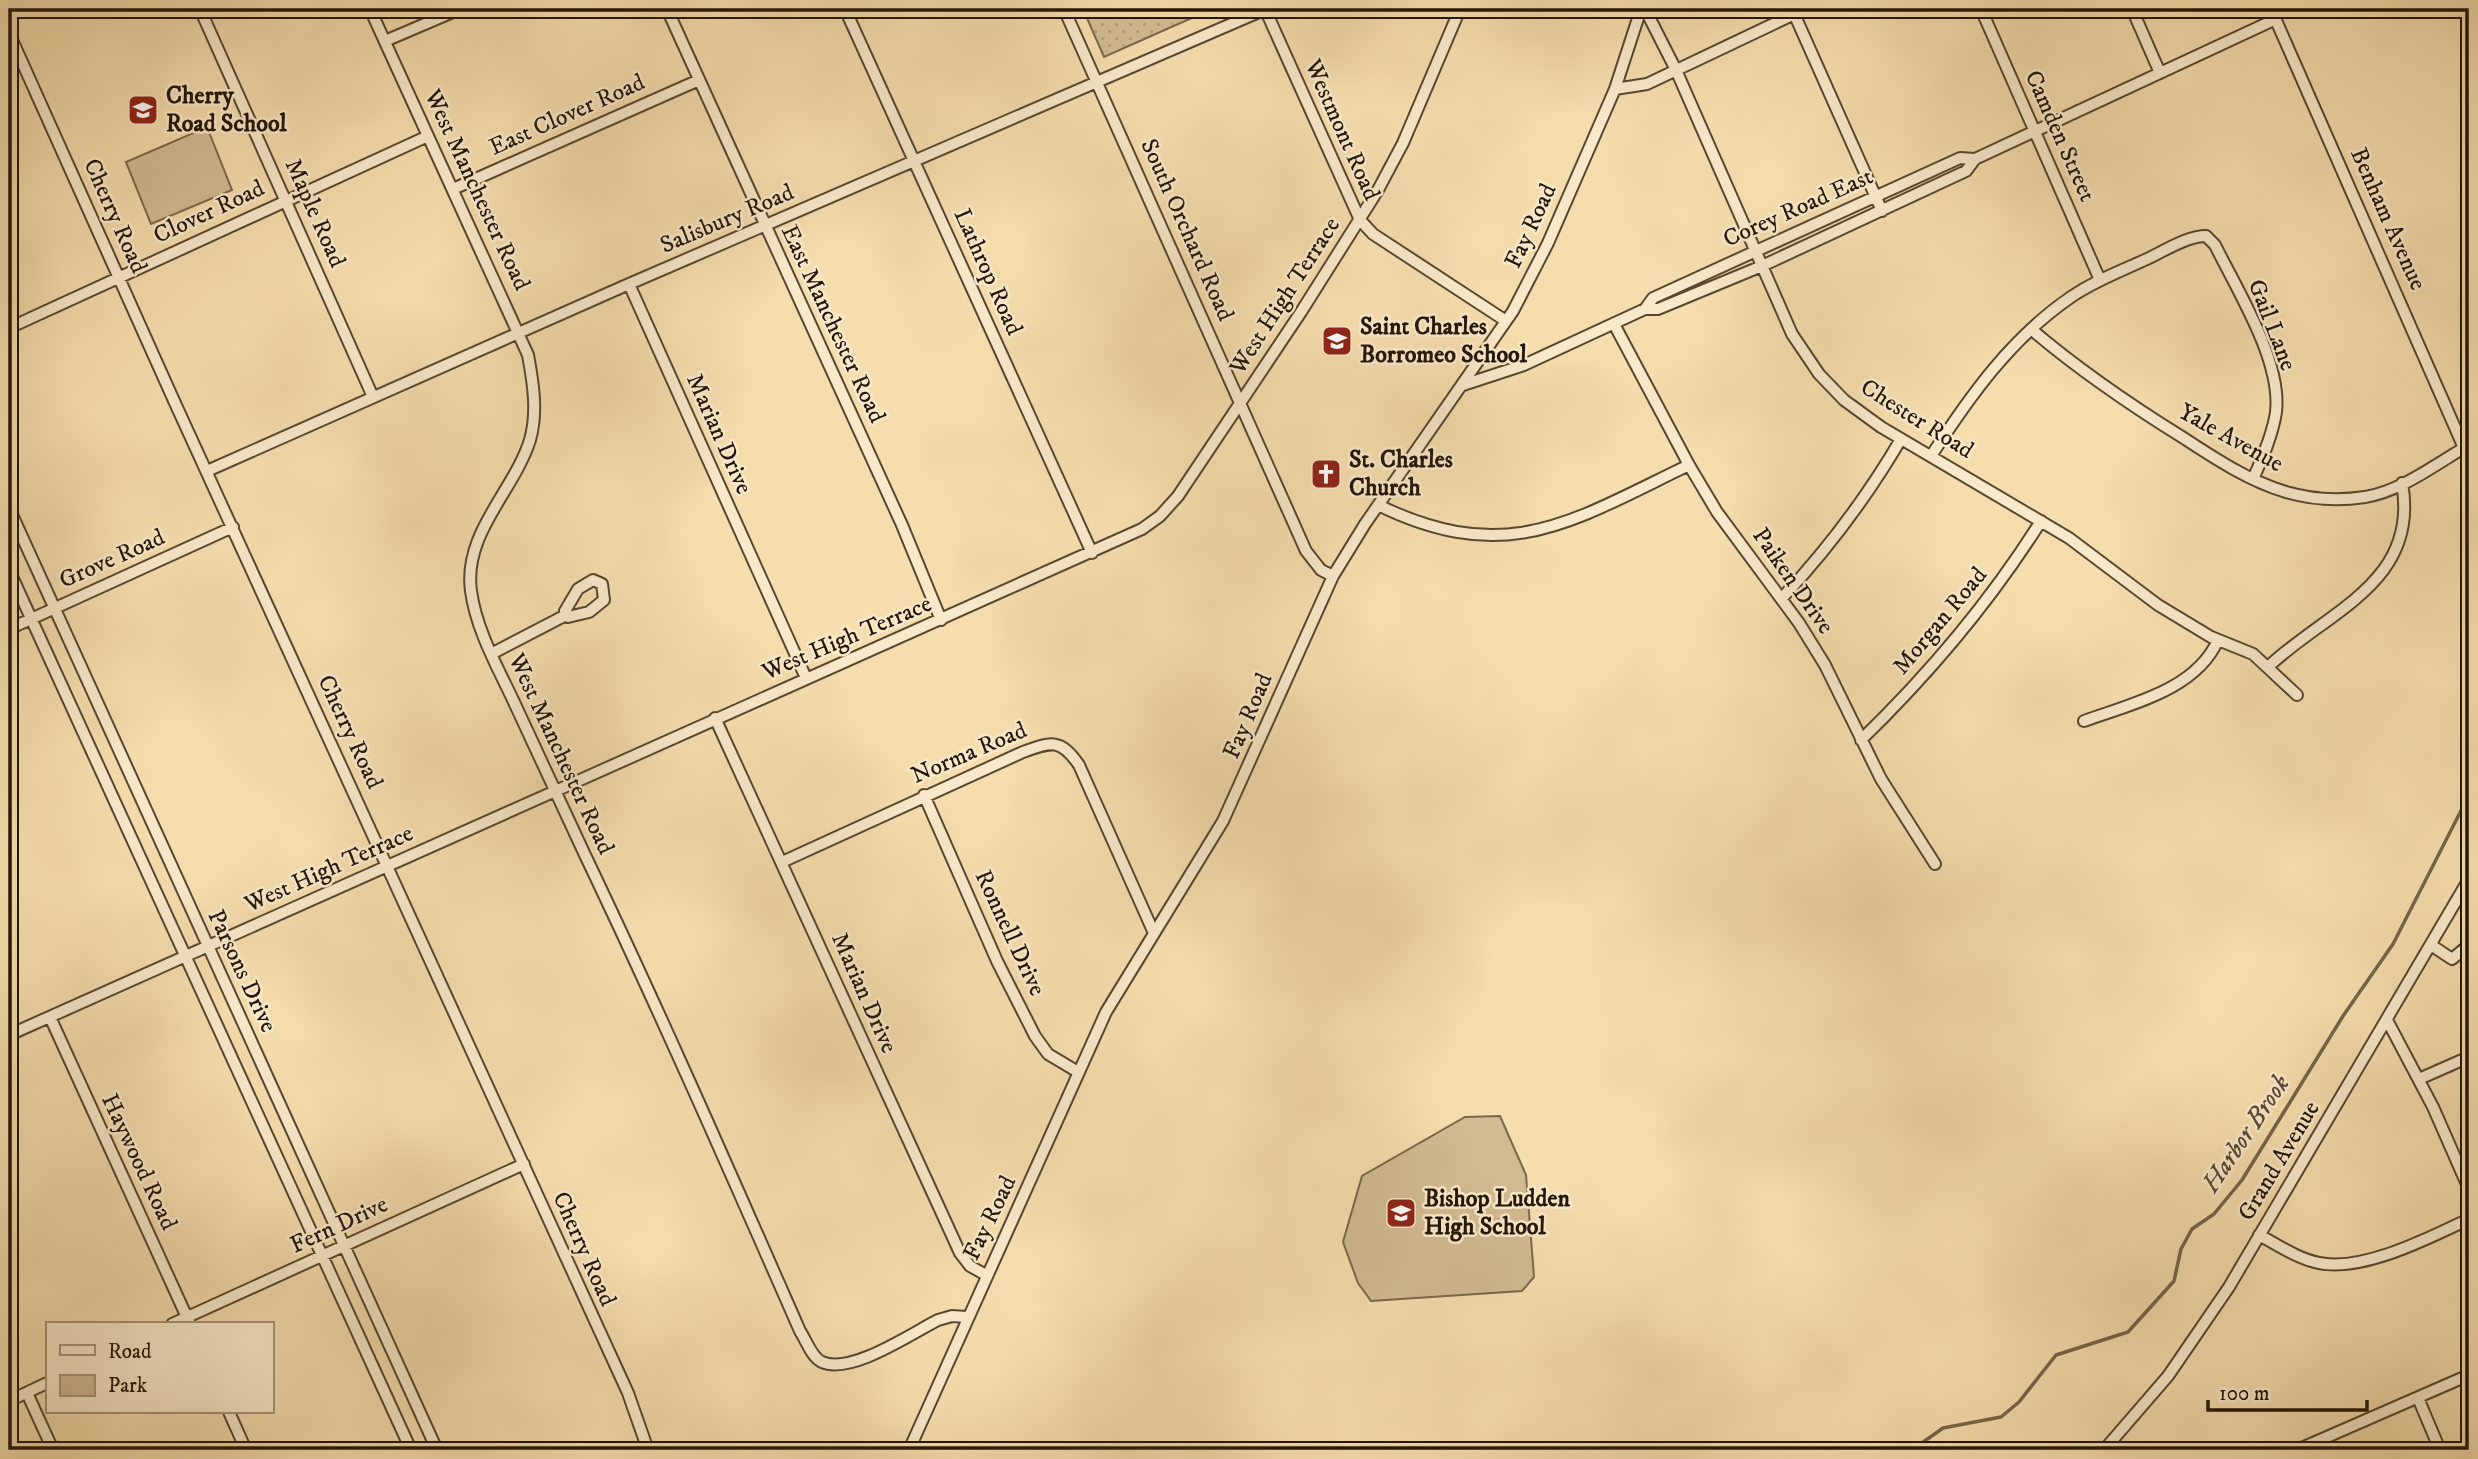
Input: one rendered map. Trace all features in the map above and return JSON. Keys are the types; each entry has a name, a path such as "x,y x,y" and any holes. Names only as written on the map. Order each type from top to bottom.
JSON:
{"street":[{"name":"Maple Road","path":"200,9 373,397"},
{"name":"West Manchester Road","path":"370,9 519,332 528,355 534,385 530,438 521,464 485,523 475,548 470,572 471,591 491,654 800,1331 817,1358 836,1366 862,1359 938,1320 952,1316 966,1317"},
{"path":"385,41 460,9"},
{"name":"East Manchester Road","path":"667,9 902,525 941,620"},
{"name":"Lathrop Road","path":"845,9 1092,553"},
{"name":"South Orchard Road","path":"1064,9 1311,560 1333,576"},
{"name":"Salisbury Road","path":"207,471 519,332 1265,9"},
{"name":"Westmont Road","path":"1265,9 1360,220 1373,234 1506,321"},
{"name":"Chester Road","path":"1643,9 1676,70 1792,334 1819,374 1844,400 1901,439 2069,538 2158,605 2218,640 2253,654 2297,695"},
{"name":"Fay Road","path":"909,1450 966,1317 1027,1193 1106,1012 1153,931 1223,821 1333,576 1378,505 1506,321 1548,243 1615,89 1643,9"},
{"name":"Camden Street","path":"1981,9 2100,281"},
{"path":"2132,9 2160,73"},
{"path":"1615,89 1647,84 1797,10 1882,211"},
{"name":"West High Terrace","path":"12,1034 1142,529 1160,516 1178,496 1360,220 1403,143 1457,11"},
{"name":"Corey Road East","path":"1645,309 1653,298 1755,250 1960,158 1975,159 2036,133 2274,14"},
{"name":"Benham Avenue","path":"2274,14 2467,447"},
{"name":"Cherry Road","path":"9,33 628,1392 648,1450"},
{"name":"East Clover Road","path":"453,189 699,80"},
{"name":"Clover Road","path":"9,328 428,136"},
{"name":"Corey Road East","path":"1463,385 1524,365 1645,309 1658,309 1762,266 1966,171 1975,159"},
{"name":"Gail Lane","path":"2100,281 2201,236 2206,236 2215,245 2253,322 2271,374 2276,413 2253,479"},
{"path":"1931,456 1983,380 2031,329 2064,302 2100,281"},
{"name":"Marian Drive","path":"629,284 806,678"},
{"name":"Paiken Drive","path":"1614,324 1689,465 1717,512 1782,598 1825,665 1861,740 1935,864"},
{"name":"Yale Avenue","path":"2031,329 2114,394 2253,479 2286,492 2325,499 2365,497 2402,483 2467,447"},
{"path":"1782,598 1827,550 1875,484 1901,439"},
{"path":"1378,505 1411,521 1448,532 1497,536 1537,532 1573,519 1689,465"},
{"path":"2269,667 2294,643 2374,583 2393,560 2404,532 2406,514 2402,483"},
{"name":"Parsons Drive","path":"9,508 437,1450"},
{"name":"Morgan Road","path":"1861,740 1967,627 2041,521"},
{"name":"Grove Road","path":"9,629 233,527"},
{"name":"Parsons Drive","path":"9,570 411,1450"},
{"path":"491,654 566,615"},
{"path":"2084,721 2154,696 2176,683 2196,669 2214,650 2218,640"},
{"name":"Marian Drive","path":"715,718 960,1253 970,1266 986,1275"},
{"name":"Norma Road","path":"782,862 924,795 1043,744 1060,744 1068,749 1079,765 1153,931"},
{"path":"116,804 138,793"},
{"name":"Ronnell Drive","path":"924,795 997,961 1035,1036 1048,1054 1078,1072"},
{"name":"Grand Avenue","path":"2104,1450 2187,1350 2259,1235 2469,879"},
{"path":"2431,945 2452,959 2469,945"},
{"name":"Haywood Road","path":"50,1017 188,1321"},
{"path":"9,1019 12,1034"},
{"path":"2386,1020 2418,1079 2469,1189"},
{"path":"2418,1079 2469,1058"},
{"name":"Fern Drive","path":"188,1321 524,1164"},
{"path":"2259,1235 2316,1263 2338,1266 2367,1260 2469,1219"},
{"path":"2297,1450 2469,1376"},
{"path":"9,1401 46,1383"},
{"path":"27,1392 53,1450"},
{"path":"2418,1398 2440,1450"},
{"path":"230,1414 246,1450"}],"green space":[{"path":"1083,9 1212,9 1104,57"},
{"path":"207,127 232,190 151,224 126,162"},
{"path":"1500,1116 1526,1175 1534,1277 1522,1291 1371,1301 1358,1283 1343,1242 1362,1176 1465,1117"}],"waterway":[{"name":"Harbor Brook","path":"1912,1450 1943,1428 2001,1417 2019,1402 2056,1355 2128,1332 2174,1281 2181,1249 2192,1229 2214,1214 2242,1180 2343,1016 2393,944 2469,795"}],"place":[{"name":"Cherry Road School","path":"143,110"},
{"name":"Saint Charles Borromeo School","path":"1337,341"},
{"name":"St. Charles Church","path":"1326,474"},
{"name":"Bishop Ludden High School","path":"1401,1213"}]}
